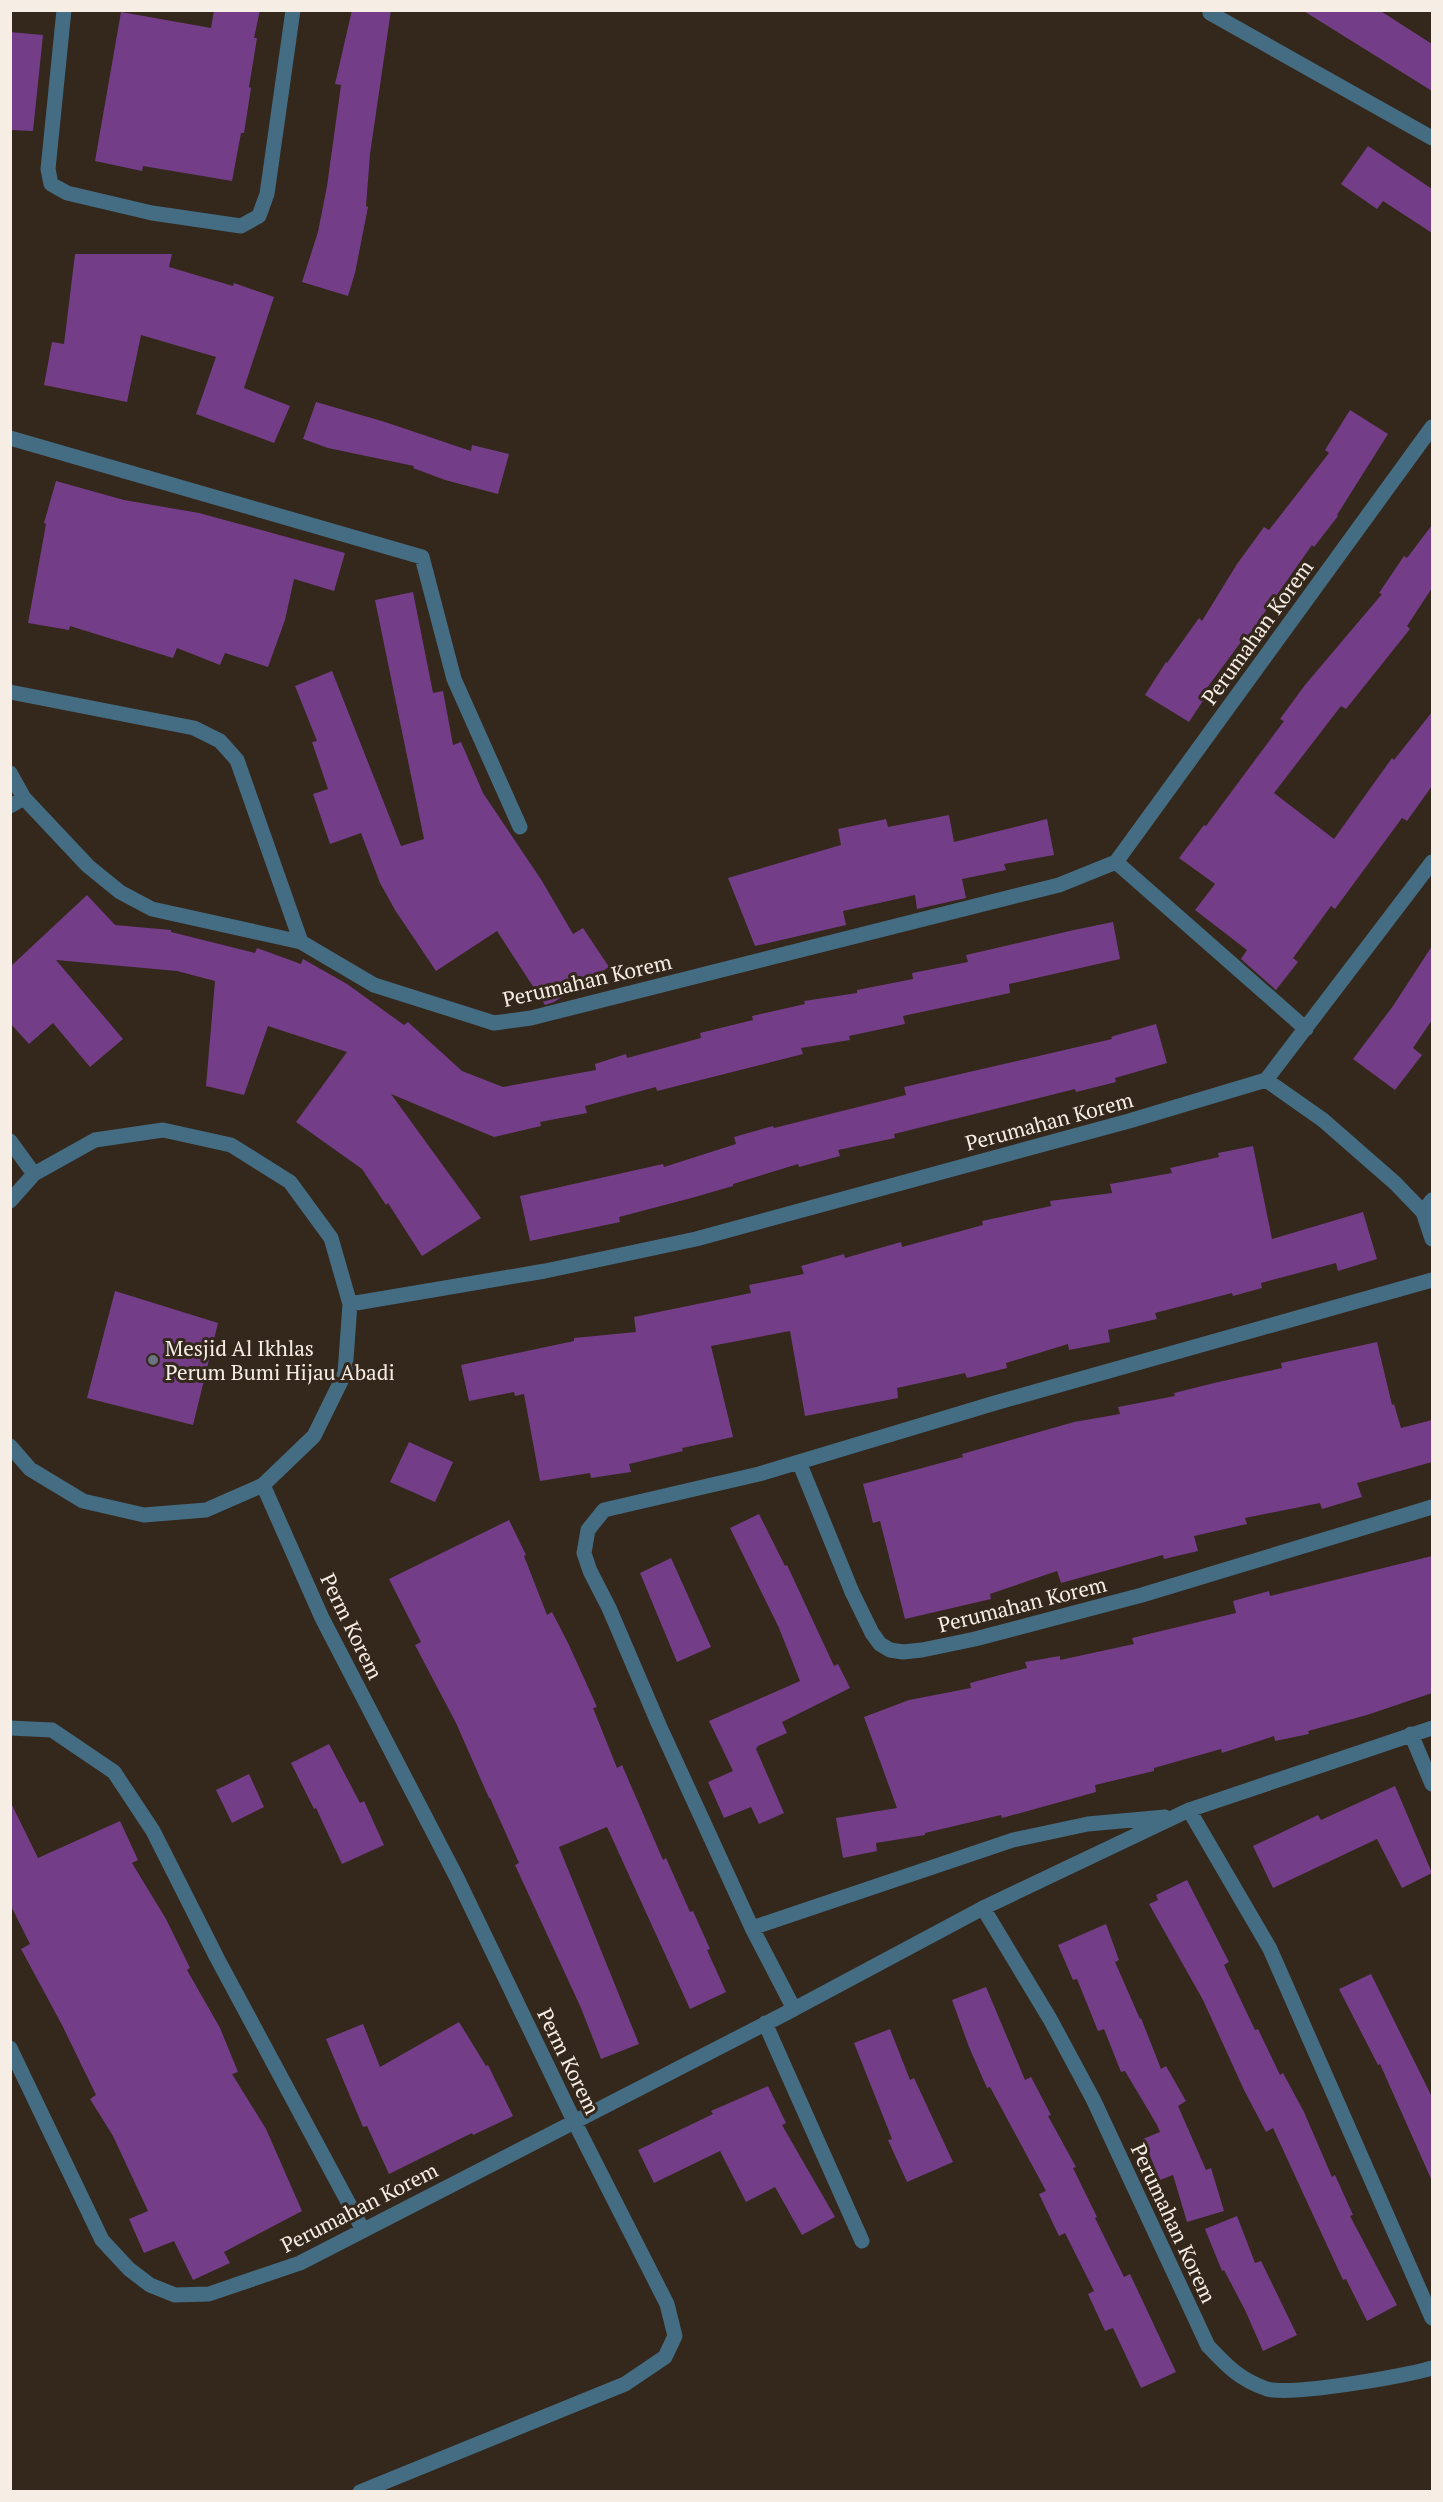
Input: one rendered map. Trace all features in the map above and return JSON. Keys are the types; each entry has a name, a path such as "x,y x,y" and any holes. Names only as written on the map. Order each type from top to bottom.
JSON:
{"street":[{"path":"64,10 48,169 51,184 67,194 152,213 240,226 259,216 267,194 293,10"},
{"path":"1211,12 1432,138"},
{"name":"Perumahan Korem","path":"10,773 24,798 88,866 120,892 152,909 302,942 374,985 494,1023 531,1018 1059,885 1116,862 1432,427"},
{"path":"10,438 422,557 454,679 520,827"},
{"path":"10,692 194,728 220,741 237,760 302,942"},
{"path":"10,806 24,798"},
{"path":"1116,862 1306,1029"},
{"path":"1432,862 1266,1080 1323,1120 1395,1184 1427,1206 1432,1239"},
{"name":"Perumahan Korem","path":"350,1304 545,1271 696,1239 1117,1124 1266,1080"},
{"path":"10,1201 34,1174 94,1140 163,1130 231,1145 290,1182 297,1191 331,1238 350,1304 345,1373 314,1436 263,1485 206,1510 144,1515 82,1501 30,1469 10,1446"},
{"path":"10,1141 34,1174"},
{"path":"794,2009 752,1928 659,1725 609,1608 590,1571 584,1553 588,1530 604,1510 759,1474 995,1403 1432,1280"},
{"name":"Perumahan Korem","path":"799,1462 852,1592 872,1633 880,1644 890,1650 903,1652 975,1639 1142,1595 1432,1507"},
{"name":"Perm Korem","path":"263,1485 322,1618 457,1878 574,2121 668,2304 675,2336 665,2357 625,2384 360,2492"},
{"path":"10,1728 52,1730 114,1772 153,1831 217,1958 363,2230"},
{"name":"Perumahan Korem","path":"10,2048 102,2240 129,2269 150,2285 175,2295 209,2294 300,2263 794,2009 984,1908 1182,1813 1432,1728"},
{"path":"1411,1734 1432,1784"},
{"path":"752,1928 1012,1840 1088,1824 1182,1813 1270,1949 1432,2318"},
{"name":"Perumahan Korem","path":"984,1908 1050,2019 1093,2099 1208,2346 1228,2367 1234,2373 1269,2390 1314,2388 1432,2367"},
{"path":"765,2023 862,2241"}],"building":[{"path":"214,10 260,10 254,38 257,38 244,133 241,133 232,181 143,166 142,171 95,161 121,12 211,28"},
{"path":"352,10 391,10 370,154 366,206 368,207 348,296 302,282 318,232 327,186 341,85 335,84"},
{"path":"1302,10 1379,10 1432,44 1432,91"},
{"path":"10,32 43,35 33,131 10,130"},
{"path":"1368,146 1432,189 1432,233 1383,201 1377,209 1341,184"},
{"path":"75,254 172,254 169,267 233,286 234,283 274,297 244,388 290,406 274,443 196,414 216,357 141,335 127,402 44,385 52,342 64,344"},
{"path":"316,402 471,451 472,445 509,454 498,494 445,480 413,468 414,466 328,448 303,439"},
{"path":"1350,410 1388,434 1338,516 1314,547 1312,545 1248,636 1246,635 1207,688 1210,690 1189,722 1145,695 1199,618 1202,621 1237,564 1264,527 1269,530 1329,453 1325,450"},
{"path":"56,481 124,500 199,513 345,553 334,591 294,579 285,620 268,667 225,653 220,665 177,648 173,658 70,626 69,630 28,623 46,524 44,523"},
{"path":"1432,525 1432,588 1407,626 1410,629 1346,709 1341,706 1274,793 1334,839 1392,758 1394,760 1432,712 1432,786 1407,821 1402,818 1335,909 1331,906 1293,958 1298,962 1276,990 1241,959 1247,950 1195,910 1215,884 1179,858 1204,825 1206,826 1284,721 1280,719 1305,685 1382,594 1379,593 1404,556 1407,558"},
{"path":"413,592 433,693 443,691 453,745 461,742 483,793 542,881 573,934 583,928 609,967 554,1002 545,1005 497,931 436,971 395,910 380,883 361,833 330,844 313,794 328,789 312,742 317,741 295,686 332,671 401,846 424,839 375,600"},
{"path":"949,815 954,842 1047,819 1054,855 1004,864 1006,870 962,879 966,898 917,909 915,895 843,911 846,925 755,946 728,878 841,845 838,829 886,819 888,827"},
{"path":"87,895 115,925 171,930 171,932 255,953 257,948 301,964 303,959 347,984 404,1025 408,1022 462,1071 503,1087 596,1070 595,1064 626,1054 627,1058 701,1038 700,1033 753,1020 752,1016 805,1004 804,1001 857,993 857,990 913,979 912,973 968,962 966,955 1074,930 1113,922 1120,959 1009,984 1010,993 903,1016 905,1024 849,1036 850,1040 801,1048 803,1054 657,1091 656,1087 585,1106 587,1113 540,1122 541,1126 494,1137 391,1094 481,1218 422,1256 388,1203 386,1205 362,1169 296,1122 347,1052 268,1026 244,1095 206,1086 215,981 177,971 56,960 123,1039 90,1067 53,1023 29,1044 10,1023 10,967"},
{"path":"1432,946 1432,1020 1413,1048 1422,1055 1395,1090 1353,1059 1393,1006"},
{"path":"1156,1024 1167,1063 1115,1078 1116,1082 1076,1092 1075,1089 894,1134 895,1138 838,1150 840,1156 799,1167 798,1164 733,1184 733,1186 619,1217 620,1222 530,1241 520,1196 663,1164 664,1167 736,1144 734,1137 906,1095 904,1087 1112,1039 1111,1037"},
{"path":"1253,1146 1272,1239 1363,1212 1377,1259 1338,1271 1336,1263 1261,1283 1262,1288 1233,1296 1232,1293 1155,1313 1157,1319 1108,1330 1110,1342 1069,1350 1068,1344 1006,1363 1007,1368 967,1378 965,1373 897,1388 898,1398 805,1416 790,1331 711,1346 733,1437 682,1448 683,1451 629,1464 631,1472 591,1478 590,1473 540,1481 524,1394 515,1396 514,1392 469,1401 461,1365 574,1341 574,1338 636,1332 634,1317 751,1293 749,1285 804,1274 801,1266 844,1254 845,1258 901,1242 902,1247 983,1225 982,1221 1051,1206 1050,1201 1112,1193 1110,1184 1172,1173 1170,1168 1219,1157 1218,1153"},
{"name":"Mesjid Al Ikhlas Perum Bumi Hijau Abadi","path":"115,1291 218,1323 193,1425 87,1398"},
{"path":"1377,1342 1392,1405 1394,1404 1401,1428 1432,1420 1432,1462 1357,1483 1362,1497 1322,1509 1320,1503 1245,1518 1247,1524 1194,1536 1198,1551 1164,1559 1163,1555 1061,1583 1057,1571 990,1594 991,1599 905,1619 880,1521 873,1523 863,1484 963,1457 962,1454 1074,1422 1120,1414 1118,1407 1175,1396 1174,1393 1282,1368 1281,1363"},
{"path":"409,1442 453,1462 435,1502 390,1482"},
{"path":"759,1514 785,1566 787,1565 834,1666 838,1664 850,1688 782,1722 787,1733 758,1746 756,1749 784,1813 759,1824 751,1807 724,1818 708,1782 733,1771 709,1721 800,1681 779,1628 730,1528"},
{"path":"509,1520 526,1555 524,1556 547,1615 552,1612 597,1707 593,1708 617,1768 622,1765 663,1860 666,1858 690,1912 693,1911 726,1992 690,2009 607,1827 559,1847 639,2044 601,2059 581,2008 515,1865 519,1863 456,1723 415,1645 421,1642 389,1579"},
{"path":"1432,1556 1432,1693 1367,1715 1308,1731 1309,1734 1275,1741 1274,1736 1222,1753 1221,1749 1154,1768 1154,1771 1095,1785 1096,1792 1002,1818 1001,1815 925,1833 925,1835 876,1843 877,1851 843,1858 836,1818 897,1808 864,1717 909,1700 971,1688 970,1683 1027,1668 1025,1662 1060,1656 1060,1660 1134,1644 1132,1638 1236,1613 1233,1601 1269,1591 1270,1596"},
{"path":"671,1558 711,1647 677,1662 640,1573"},
{"path":"329,1744 360,1803 364,1801 384,1845 342,1864 316,1808 314,1809 291,1763"},
{"path":"249,1774 264,1807 232,1823 216,1790"},
{"path":"1395,1786 1432,1873 1402,1888 1377,1839 1273,1888 1253,1846 1318,1815 1321,1820"},
{"path":"10,1801 38,1858 120,1821 138,1860 132,1863 166,1919 190,1968 187,1970 220,2028 238,2072 232,2074 266,2129 302,2211 224,2252 230,2263 193,2280 174,2241 144,2253 129,2219 148,2211 113,2136 90,2099 96,2095 21,1949 30,1944 10,1904"},
{"path":"1187,1880 1229,1962 1224,1965 1255,2030 1258,2029 1280,2075 1283,2073 1304,2112 1332,2177 1335,2175 1353,2215 1350,2216 1397,2305 1367,2321 1346,2279 1343,2280 1273,2128 1266,2132 1203,2000 1149,1904 1158,1900 1156,1895"},
{"path":"1106,1924 1119,1960 1115,1962 1161,2069 1166,2066 1186,2101 1178,2106 1206,2170 1211,2168 1224,2211 1187,2222 1173,2175 1160,2180 1143,2139 1160,2132 1157,2125 1125,2071 1121,2072 1104,2029 1098,2031 1077,1979 1073,1980 1058,1945"},
{"path":"1371,1974 1432,2097 1432,2181 1380,2064 1378,2065 1339,1989"},
{"path":"986,1987 1025,2080 1031,2077 1051,2115 1048,2116 1076,2167 1073,2168 1097,2217 1095,2218 1124,2277 1130,2274 1176,2372 1141,2388 1113,2328 1105,2331 1088,2294 1094,2291 1065,2233 1059,2236 1039,2194 1046,2191 990,2087 987,2088 969,2047 952,2000"},
{"path":"459,2022 486,2066 488,2065 513,2116 473,2135 472,2133 389,2174 367,2126 363,2127 326,2039 363,2024 380,2067"},
{"path":"890,2029 910,2080 914,2078 953,2162 907,2182 888,2140 892,2139 854,2043"},
{"path":"768,2086 786,2123 782,2125 835,2217 802,2235 775,2187 746,2202 720,2151 654,2183 638,2150 713,2114 711,2111"},
{"path":"1237,2216 1255,2263 1261,2261 1297,2335 1263,2351 1245,2310 1224,2270 1222,2271 1205,2229"}],"place":[{"name":"Mesjid Al Ikhlas Perum Bumi Hijau Abadi","path":"153,1360"}]}
